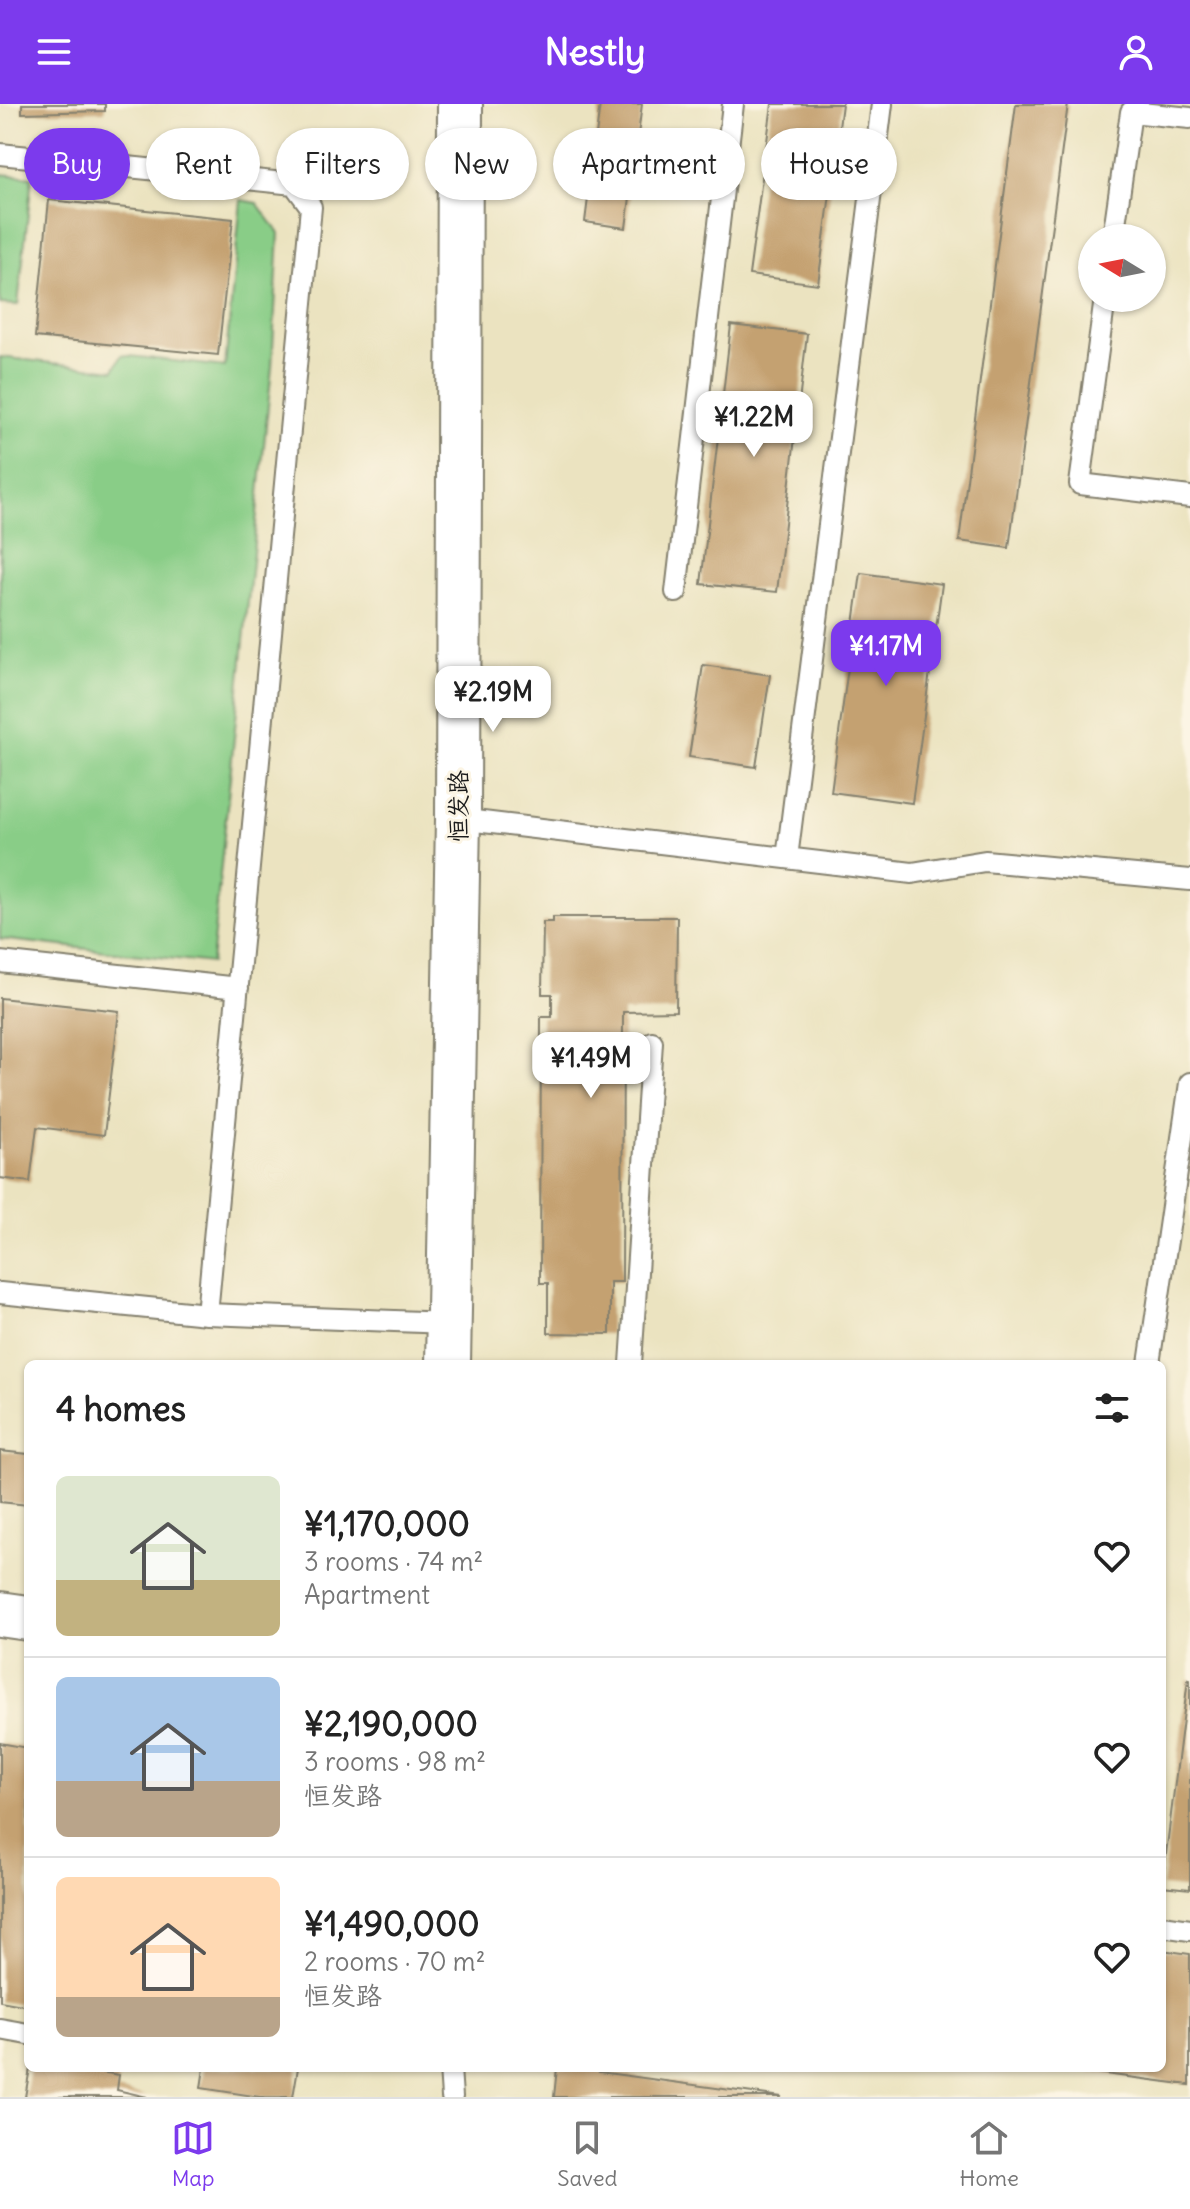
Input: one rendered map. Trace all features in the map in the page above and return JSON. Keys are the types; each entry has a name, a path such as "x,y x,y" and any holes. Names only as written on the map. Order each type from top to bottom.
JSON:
{"street":[{"name":"恒发路","path":"448,1344 458,819 460,104"},
{"path":"0,1614 24,1617"}],"lane":[{"path":"676,592 733,104"},
{"path":"787,858 882,104"},
{"path":"1115,224 1131,112 1190,118"},
{"path":"0,154 294,184 311,207 207,1314"},
{"path":"1103,312 1080,484 1190,497"},
{"path":"458,819 912,873 985,861 1190,880"},
{"path":"0,962 238,988"},
{"path":"631,1360 652,1042"},
{"path":"1150,1360 1190,1083"},
{"path":"0,1293 207,1314 448,1344"},
{"path":"1166,1927 1190,1930"},
{"path":"0,2029 24,2033"},
{"path":"450,2072 452,2097"}],"green space":[{"path":"0,174 24,176 24,200 29,200 18,305 0,304"},
{"path":"241,200 257,203 279,233 272,367 211,963 0,939 0,357 114,370 122,355 225,367"}],"building":[{"path":"22,104 105,104 105,111 22,113"},
{"path":"600,104 642,104 639,128 597,128"},
{"path":"772,104 842,104 839,128 769,128"},
{"path":"1016,104 1068,104 1009,548 959,541"},
{"path":"761,186 761,200 829,200 818,284 749,275"},
{"path":"49,200 233,219 218,355 35,337"},
{"path":"588,200 630,200 626,228 585,222"},
{"path":"731,325 807,334 777,592 701,584"},
{"path":"861,573 942,584 912,803 831,792"},
{"path":"703,665 770,675 756,767 689,757"},
{"path":"553,917 677,917 676,1011 623,1012 622,1282 610,1282 610,1334 548,1333 548,1283 540,1283 541,1017 552,1017 552,994 542,994 543,922 553,922"},
{"path":"0,998 119,1011 104,1135 37,1127 30,1182 0,1178"},
{"path":"0,1451 24,1454 24,1505 0,1502"},
{"path":"1188,1679 1190,1889 1166,1886 1166,1854"},
{"path":"0,1743 24,1747 24,2005 0,2001"},
{"path":"1166,1951 1190,1954 1190,2085 1089,2072 1166,2072"},
{"path":"29,2072 101,2072 119,2075 117,2090 147,2097 25,2097"},
{"path":"203,2072 297,2072 293,2097 260,2097 201,2088"},
{"path":"557,2072 599,2072 782,2097 554,2097"}]}
